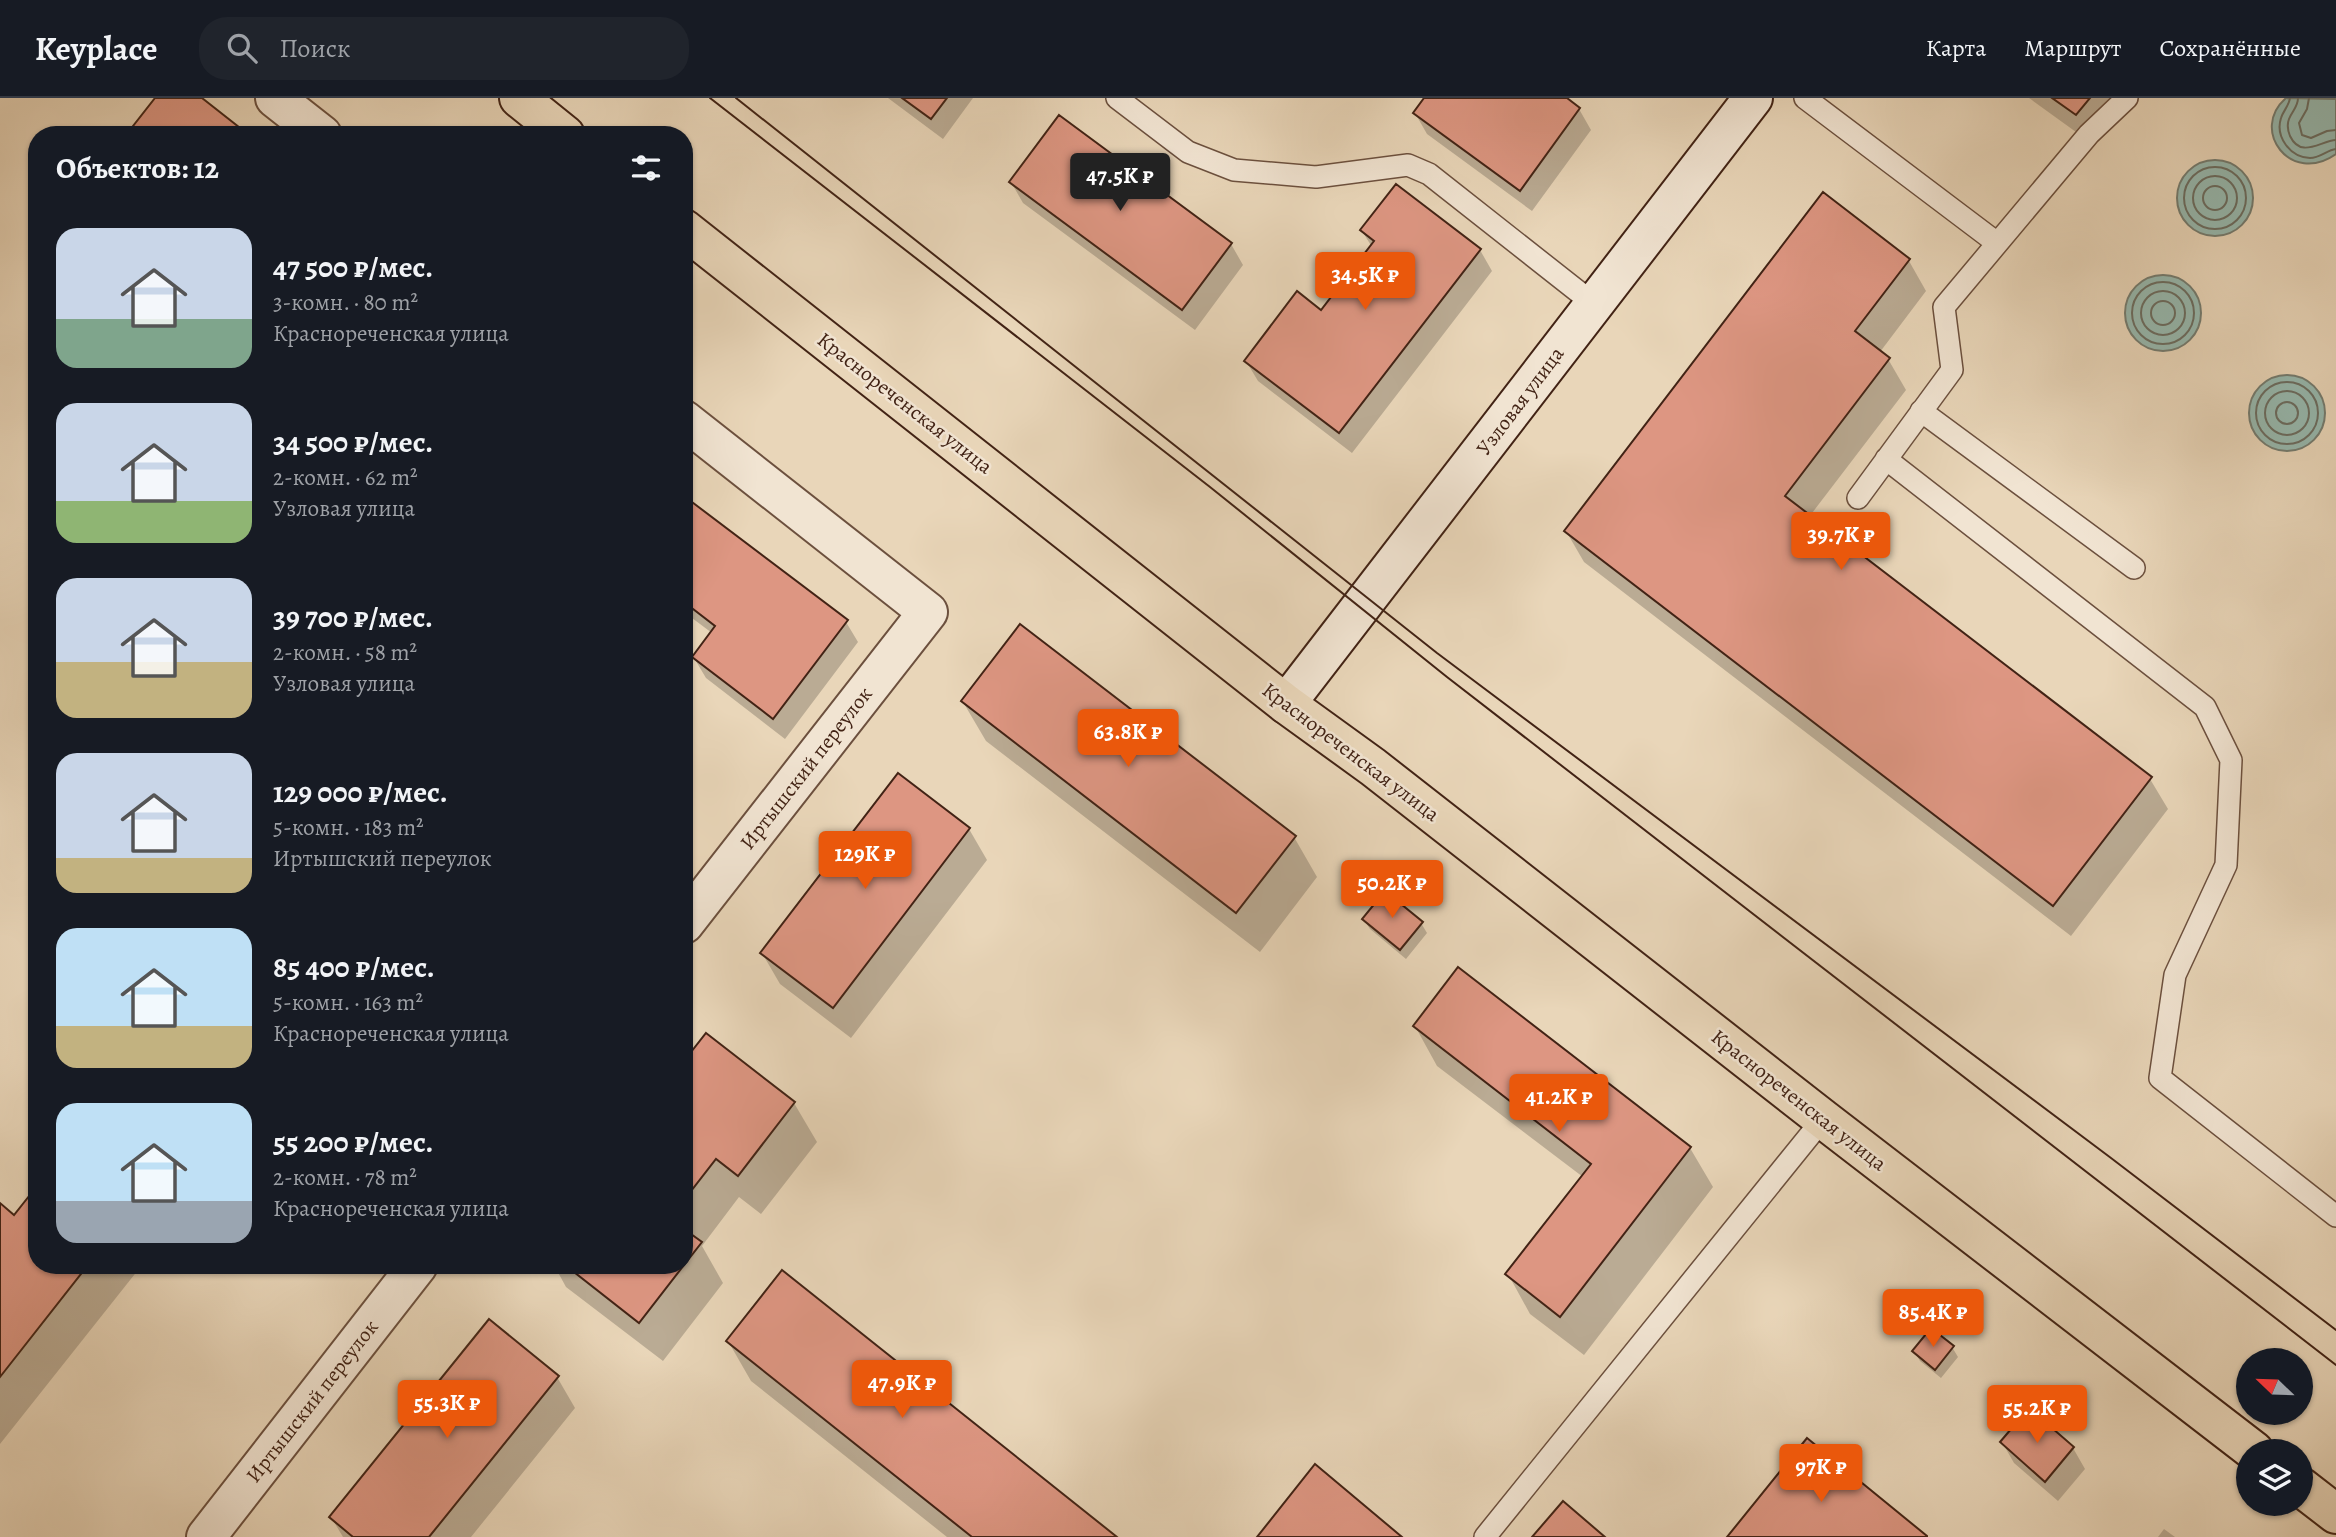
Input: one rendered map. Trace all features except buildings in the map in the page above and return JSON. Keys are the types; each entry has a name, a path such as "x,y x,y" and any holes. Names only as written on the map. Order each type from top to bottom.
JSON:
{"main road":[{"path":"519,98 554,126"},
{"name":"Краснореченская улица","path":"693,236 1286,704 1373,767 1823,1119 2239,1439"},
{"path":"2313,1496 2336,1514"}],"street":[{"path":"275,98 311,126"},
{"name":"Узловая улица","path":"1286,704 1753,98"},
{"name":"Иртышский переулок","path":"693,427 928,612 693,912"},
{"name":"Иртышский переулок","path":"206,1537 411,1274"}],"lane":[{"path":"1117,98 1188,152 1234,170 1316,177 1408,165 1429,174 1594,304"},
{"path":"1805,98 1997,243"},
{"path":"1857,498 1952,370 1944,307 2090,134 2127,98"},
{"path":"1921,411 2134,568"},
{"path":"1886,459 2205,707 2231,760 2226,865 2175,975 2160,1078 2336,1216"},
{"path":"1486,1537 1823,1119"}],"water":[{"path":"2286,98 2336,99 2336,154 2319,162 2304,163 2291,159 2280,150 2272,125 2276,111"},
{"path":"2215,160 2230,163 2242,171 2250,183 2253,198 2250,213 2242,225 2230,233 2215,236 2200,233 2188,225 2180,213 2177,198 2180,183 2188,171 2200,163"},
{"path":"2163,275 2178,278 2190,286 2198,298 2201,313 2198,328 2190,340 2178,348 2163,351 2148,348 2136,340 2128,328 2125,313 2128,298 2136,286 2148,278"},
{"path":"2287,375 2302,378 2314,386 2322,398 2325,413 2322,428 2314,440 2302,448 2287,451 2272,448 2260,440 2252,428 2249,413 2252,398 2260,386 2272,378"}],"tram line":[{"path":"710,98 1210,487 1447,677 2336,1365"},
{"path":"736,98 1437,653 2336,1330"}]}
